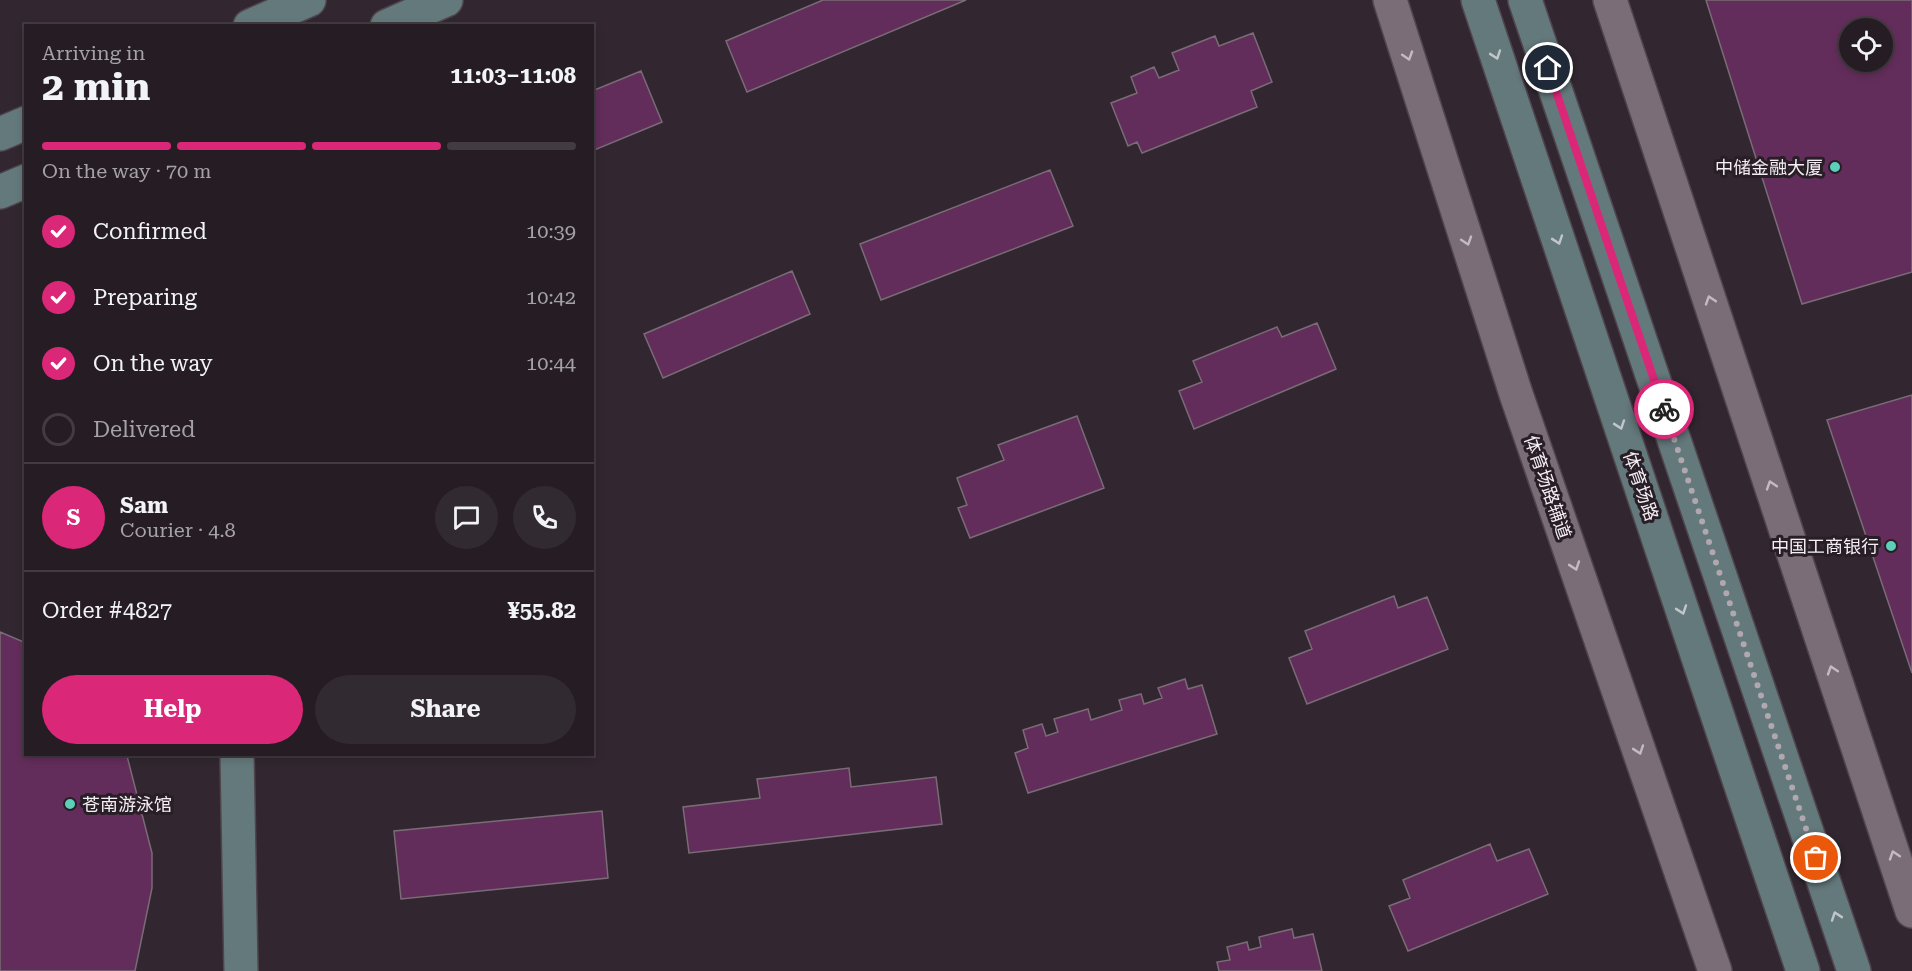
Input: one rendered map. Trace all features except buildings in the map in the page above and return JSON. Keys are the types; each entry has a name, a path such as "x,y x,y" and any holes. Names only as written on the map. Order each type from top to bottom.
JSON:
{"main road":[{"path":"255,24 309,0"},
{"path":"392,24 446,0"},
{"name":"体育场路","path":"1478,0 1803,971"},
{"path":"1525,0 1854,971"},
{"path":"0,134 24,124"},
{"path":"0,192 24,182"},
{"path":"237,756 241,971"}],"street":[{"name":"体育场路辅道","path":"1390,0 1516,394 1715,971"},
{"path":"1610,0 1912,911"}],"way so far":[{"path":"1664,409 1816,858"}],"place":[{"name":"中储金融大厦","path":"1835,167"},
{"name":"中国工商银行","path":"1891,546"},
{"name":"苍南游泳馆","path":"70,804"}],"route":[{"path":"1548,68 1664,409"}]}
